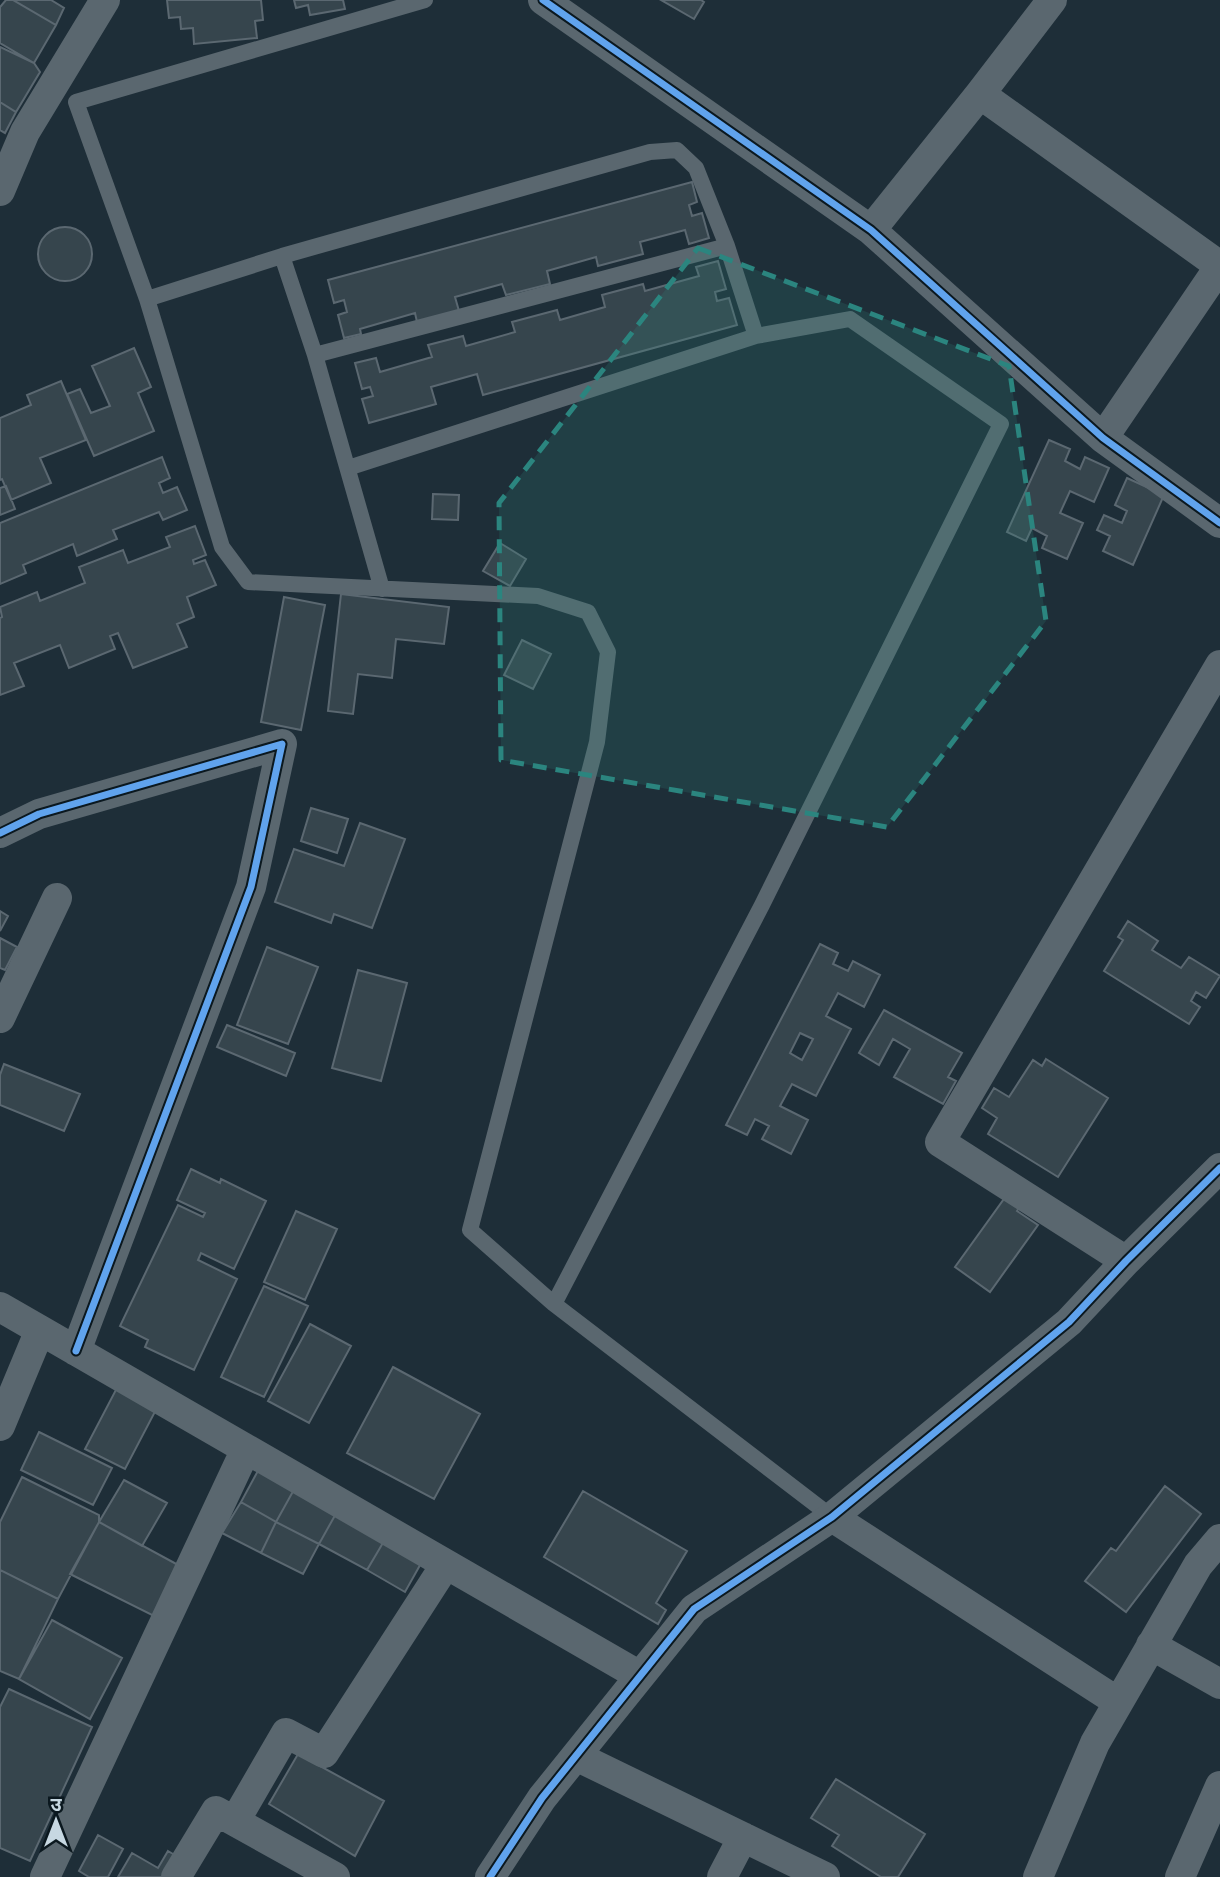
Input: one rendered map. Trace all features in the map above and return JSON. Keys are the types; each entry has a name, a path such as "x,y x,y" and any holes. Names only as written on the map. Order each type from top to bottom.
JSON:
{"street":[{"path":"0,191 25,132 105,0"},
{"path":"543,0 871,230 1103,438 1220,523"},
{"path":"871,230 1052,0"},
{"path":"980,94 1220,266 1103,438"},
{"path":"1126,1261 940,1142 1220,666"},
{"path":"0,833 39,814 282,744 251,887 76,1351"},
{"path":"0,1018 57,898"},
{"path":"490,1877 542,1798 694,1609 832,1517 1069,1322 1220,1168"},
{"path":"0,1307 640,1676"},
{"path":"0,1426 40,1330"},
{"path":"45,1877 246,1449"},
{"path":"832,1517 1118,1702"},
{"path":"1038,1877 1095,1743 1198,1565 1220,1539"},
{"path":"235,1821 286,1733 324,1753 446,1564"},
{"path":"1151,1645 1220,1684"},
{"path":"576,1756 825,1877"},
{"path":"1180,1877 1220,1787"},
{"path":"176,1877 216,1811 335,1877"},
{"path":"722,1877 743,1837"}],"lane":[{"path":"425,0 76,102 147,299 222,547 248,582 538,596 588,612 608,652 597,742 470,1230 554,1304 832,1517"},
{"path":"147,299 282,256 650,152 677,150 696,168 727,246 757,336"},
{"path":"315,355 727,246"},
{"path":"282,256 315,355 382,589"},
{"path":"348,468 757,336 850,319 1002,424 762,905 554,1304"}],"highlighted area":[{"path":"698,248 1009,366 1046,621 887,827 501,760 499,503"}],"building":[{"path":"6,0 13,0 56,25 34,63 0,43 0,7"},
{"path":"13,0 51,0 64,8 56,25"},
{"path":"167,0 261,0 263,20 255,21 257,38 194,44 193,28 181,29 180,17 169,18"},
{"path":"294,0 343,0 345,9 310,15 308,5 296,8"},
{"path":"661,0 701,0 704,2 694,19"},
{"path":"0,47 34,63 40,72 16,112 0,102"},
{"path":"0,102 16,112 5,133 0,130"},
{"path":"692,182 697,202 689,205 692,216 702,213 709,238 689,244 685,230 640,242 643,254 598,266 596,257 547,271 550,284 506,295 502,284 455,297 459,311 417,322 415,313 360,329 361,334 344,338 338,315 347,312 344,300 334,303 328,280"},
{"path":"70,227 80,231 88,239 92,254 88,269 80,277 60,281 50,277 42,269 38,249 42,239 50,231"},
{"path":"718,261 726,289 715,292 717,301 729,298 737,325 483,395 477,374 431,387 436,404 369,423 362,399 373,396 370,387 362,389 355,363 376,358 380,372 432,357 428,345 463,336 466,346 515,332 512,322 557,310 560,320 605,307 602,295 643,284 645,291 699,276 696,267"},
{"path":"134,348 151,387 138,393 154,431 94,456 67,394 80,389 91,413 110,406 92,366"},
{"path":"61,381 86,440 40,458 51,483 11,500 2,479 0,480 0,418 31,405 27,395"},
{"path":"1049,440 1070,449 1065,461 1080,469 1085,457 1109,468 1094,502 1070,491 1060,513 1083,523 1067,559 1042,548 1047,536 1032,528 1026,541 1007,532"},
{"path":"162,457 170,478 159,483 163,493 177,487 187,510 163,520 159,512 113,530 117,539 77,556 73,544 23,565 26,573 0,584 0,523"},
{"path":"1127,478 1164,495 1133,565 1103,551 1110,536 1097,530 1104,515 1122,523 1127,511 1115,505"},
{"path":"6,486 15,509 0,515 0,488"},
{"path":"433,494 459,495 458,520 432,519"},
{"path":"195,526 206,555 193,560 194,564 205,560 216,585 187,597 194,617 177,624 187,647 133,668 118,633 110,636 115,649 69,668 60,645 14,663 24,686 0,695 0,607 37,592 40,601 85,583 79,567 123,550 128,563 170,547 166,537"},
{"path":"500,543 526,559 510,586 483,571"},
{"path":"341,594 449,607 444,644 396,639 392,678 358,674 353,714 328,711"},
{"path":"284,597 325,605 301,730 261,722"},
{"path":"522,640 551,654 533,689 504,675"},
{"path":"311,808 348,819 337,853 301,841"},
{"path":"360,823 405,839 372,928 334,914 331,923 275,902 294,849 344,866"},
{"path":"0,911 8,916 0,931"},
{"path":"1128,921 1158,941 1152,950 1181,968 1189,957 1220,976 1206,998 1196,992 1191,1001 1200,1007 1189,1024 1104,971 1123,940 1118,937"},
{"path":"0,938 17,947 5,970 0,968"},
{"path":"820,944 838,953 833,964 848,971 853,961 880,975 864,1007 838,993 826,1016 851,1029 816,1096 792,1084 780,1106 808,1120 791,1154 762,1139 769,1126 755,1119 747,1135 726,1125","holes":["800,1033 813,1039 802,1060 790,1053"]},
{"path":"267,947 318,967 288,1044 237,1025"},
{"path":"358,970 407,983 381,1081 332,1068"},
{"path":"884,1010 962,1053 948,1077 956,1081 943,1104 894,1077 910,1049 893,1039 879,1065 859,1053"},
{"path":"227,1025 295,1053 286,1076 217,1047"},
{"path":"1046,1059 1108,1098 1058,1177 988,1134 997,1118 982,1108 994,1088 1009,1097 1033,1060 1042,1066"},
{"path":"4,1064 80,1094 64,1131 0,1105 0,1075"},
{"path":"191,1169 220,1183 221,1179 266,1201 234,1269 201,1253 198,1260 237,1279 194,1370 145,1347 148,1340 120,1326 178,1205 203,1217 205,1213 177,1200"},
{"path":"1009,1192 1023,1202 1017,1211 1038,1225 990,1292 955,1267"},
{"path":"296,1211 337,1229 305,1300 264,1282"},
{"path":"264,1286 308,1306 264,1397 221,1377"},
{"path":"310,1324 351,1346 309,1423 268,1401"},
{"path":"393,1367 480,1414 434,1499 347,1453"},
{"path":"119,1384 159,1404 125,1469 85,1449"},
{"path":"39,1432 112,1468 93,1505 21,1470"},
{"path":"260,1467 296,1486 276,1522 241,1502"},
{"path":"22,1477 99,1515 99,1522 58,1599 0,1570 0,1522"},
{"path":"124,1480 167,1503 142,1546 99,1522"},
{"path":"296,1486 338,1510 319,1544 276,1522"},
{"path":"1165,1486 1201,1514 1126,1612 1085,1581 1111,1548 1116,1551"},
{"path":"583,1491 687,1551 656,1603 666,1610 658,1624 544,1557"},
{"path":"241,1502 276,1522 261,1553 222,1533"},
{"path":"338,1510 387,1536 367,1570 319,1544"},
{"path":"99,1522 180,1566 154,1616 70,1574"},
{"path":"276,1522 319,1544 303,1574 261,1553"},
{"path":"387,1536 424,1558 405,1592 367,1570"},
{"path":"0,1570 58,1599 19,1679 0,1671"},
{"path":"52,1620 122,1658 90,1719 19,1679"},
{"path":"9,1689 92,1727 30,1861 0,1848 0,1707"},
{"path":"298,1754 384,1801 355,1856 269,1804"},
{"path":"836,1779 925,1834 898,1877 881,1877 832,1846 839,1835 811,1818"},
{"path":"98,1835 123,1849 108,1877 89,1877 79,1871"},
{"path":"168,1851 178,1857 166,1877 118,1877 132,1853 158,1868"}],"cycle path":[{"path":"543,0 871,230 1103,438 1220,523"},
{"path":"0,833 39,814 282,744 251,887 76,1351"},
{"path":"490,1877 542,1798 694,1609 832,1517 1069,1322 1220,1168"}]}
